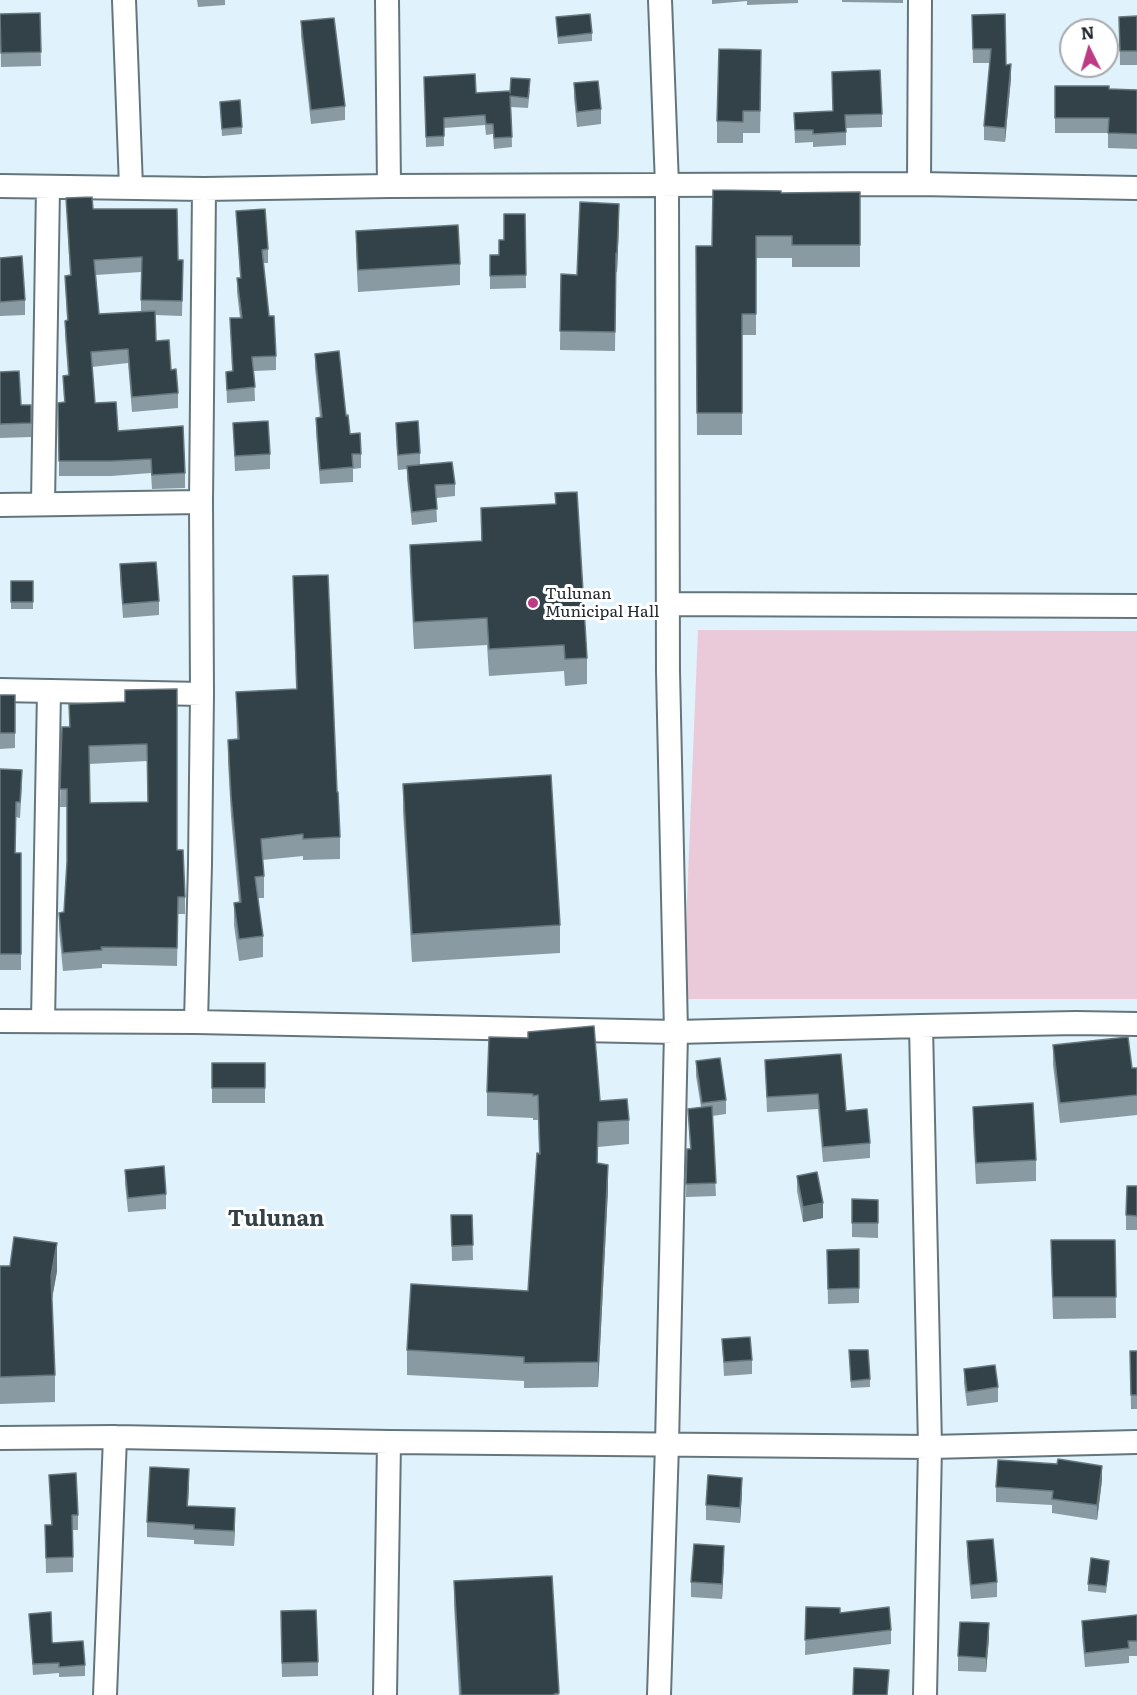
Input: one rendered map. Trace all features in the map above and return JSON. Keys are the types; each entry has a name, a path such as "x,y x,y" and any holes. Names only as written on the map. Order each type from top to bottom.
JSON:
{"street":[{"path":"124,0 131,187"},
{"path":"387,0 389,186"},
{"path":"659,1695 676,1032 668,604 667,185 660,0"},
{"path":"919,184 921,0"},
{"path":"0,186 204,189 919,184 1137,188"},
{"path":"43,503 48,187"},
{"path":"196,1022 202,694 204,189"},
{"path":"0,505 201,502"},
{"path":"668,604 1137,606"},
{"path":"0,690 202,694"},
{"path":"43,1021 49,691"},
{"path":"0,1021 196,1022 676,1032 1076,1023 1137,1024"},
{"path":"921,1026 930,1447 925,1695"},
{"path":"0,1438 115,1437 930,1447 1137,1442"},
{"path":"105,1695 115,1437"},
{"path":"385,1695 389,1442"}],"shaded area":[{"path":"698,630 1137,631 1137,999 683,999"}],"building":[{"path":"40,13 41,52 1,53 0,14"},
{"path":"590,14 592,33 558,37 556,17"},
{"path":"1005,14 1006,65 1011,64 1005,128 984,126 991,49 973,49 972,15"},
{"path":"1137,16 1137,51 1120,51 1119,17"},
{"path":"334,18 345,106 311,110 301,21"},
{"path":"719,49 761,50 760,111 743,111 743,122 717,121"},
{"path":"880,70 882,114 845,115 846,132 813,134 813,130 795,130 794,113 833,111 832,72"},
{"path":"475,74 476,93 510,91 510,93 511,78 530,79 528,98 510,96 512,137 494,138 493,124 486,124 485,115 444,118 444,136 426,137 424,77"},
{"path":"598,81 601,109 577,112 574,83"},
{"path":"1055,86 1109,86 1109,89 1137,90 1137,134 1108,133 1109,118 1055,118"},
{"path":"240,100 242,127 222,129 220,102"},
{"path":"713,190 781,191 781,193 860,192 860,245 792,245 792,236 756,236 756,314 742,314 742,413 697,413 696,246 712,246"},
{"path":"92,197 93,209 177,209 178,260 183,260 182,301 141,300 142,257 94,260 99,314 155,311 156,341 169,340 171,370 176,369 178,393 132,397 128,349 91,352 95,403 116,402 118,431 183,426 185,473 152,475 151,459 59,461 58,403 65,402 63,376 69,375 65,321 68,320 65,276 71,275 66,198"},
{"path":"580,202 619,204 615,332 560,331 561,274 577,275"},
{"path":"265,209 268,249 262,250 269,316 274,316 276,356 252,357 255,387 227,390 226,372 233,371 230,318 242,318 237,278 241,278 236,211"},
{"path":"504,214 525,214 526,275 490,276 490,255 499,255 499,240 504,240"},
{"path":"458,225 460,264 358,270 356,231"},
{"path":"22,256 25,300 0,302 0,258"},
{"path":"339,351 346,416 348,415 350,434 360,433 361,454 352,454 353,467 320,470 316,418 322,417 315,354"},
{"path":"19,371 21,405 31,405 31,423 0,424 0,372"},
{"path":"268,421 270,454 235,456 233,423"},
{"path":"418,421 420,453 398,455 396,423"},
{"path":"452,462 455,484 435,485 437,509 412,512 407,466"},
{"path":"577,492 587,658 565,659 564,645 489,649 487,618 414,622 410,545 482,541 481,508 556,504 555,493"},
{"path":"156,562 159,601 123,604 120,564"},
{"path":"328,575 340,837 303,839 303,834 261,839 264,876 255,877 263,936 239,939 234,903 241,902 228,740 239,739 236,692 297,689 293,576"},
{"path":"11,581 33,581 33,602 11,602"},
{"path":"177,689 177,850 183,850 185,897 178,897 177,948 101,947 102,950 63,953 59,913 64,912 67,789 60,789 62,727 70,727 69,704 125,702 125,690","holes":["147,744 148,802 90,803 89,746"]},
{"path":"0,695 15,695 15,733 0,733"},
{"path":"0,769 22,770 20,802 16,802 15,853 21,853 21,954 0,954"},
{"path":"551,775 560,925 412,934 403,784"},
{"path":"594,1026 600,1101 627,1099 629,1120 598,1122 597,1163 608,1165 598,1362 524,1363 524,1357 407,1350 411,1284 528,1291 537,1153 540,1154 538,1095 487,1092 489,1037 528,1038 528,1032"},
{"path":"1128,1037 1132,1068 1137,1068 1137,1095 1060,1103 1053,1045"},
{"path":"841,1054 846,1111 867,1109 870,1143 823,1147 818,1094 767,1097 765,1060"},
{"path":"720,1058 726,1100 702,1103 696,1061"},
{"path":"212,1063 265,1063 265,1088 212,1088"},
{"path":"1033,1103 1036,1160 976,1163 973,1107"},
{"path":"712,1106 716,1183 686,1184 687,1149 691,1149 688,1109"},
{"path":"164,1166 166,1194 128,1198 125,1170"},
{"path":"817,1172 823,1203 803,1207 797,1176"},
{"path":"1127,1186 1137,1186 1137,1216 1126,1215"},
{"path":"852,1199 878,1200 878,1223 852,1223"},
{"path":"451,1215 472,1215 473,1245 452,1246"},
{"path":"14,1237 57,1243 51,1276 55,1375 0,1377 0,1266 10,1266"},
{"path":"1051,1240 1115,1240 1116,1297 1053,1297"},
{"path":"859,1249 859,1288 828,1289 827,1250"},
{"path":"750,1337 752,1360 724,1362 722,1339"},
{"path":"849,1350 868,1350 870,1379 851,1381"},
{"path":"1130,1351 1137,1351 1137,1395 1131,1395"},
{"path":"995,1365 998,1387 967,1392 964,1369"},
{"path":"1058,1459 1102,1466 1097,1505 1052,1499 1053,1491 996,1487 998,1460 1057,1464"},
{"path":"150,1467 189,1469 187,1506 235,1508 234,1531 194,1529 194,1525 147,1522"},
{"path":"76,1473 78,1515 72,1515 73,1557 46,1558 45,1525 52,1525 49,1475"},
{"path":"708,1475 742,1478 740,1508 706,1505"},
{"path":"993,1539 997,1582 971,1585 967,1541"},
{"path":"694,1544 724,1546 722,1584 691,1582"},
{"path":"1091,1558 1109,1561 1106,1586 1088,1584"},
{"path":"552,1576 559,1693 554,1695 461,1695 454,1581"},
{"path":"806,1607 840,1608 840,1613 889,1607 891,1630 805,1640"},
{"path":"316,1610 318,1662 282,1663 281,1611"},
{"path":"51,1612 52,1642 83,1641 85,1665 59,1667 59,1663 33,1664 29,1614"},
{"path":"1137,1615 1137,1641 1128,1641 1129,1648 1085,1653 1082,1621"},
{"path":"960,1622 989,1623 986,1658 958,1656"},
{"path":"854,1668 889,1670 887,1695 853,1695"}],"place":[{"name":"Tulunan Municipal Hall","path":"533,603"}],"district":[{"name":"Tulunan","path":"276,1220"}]}
